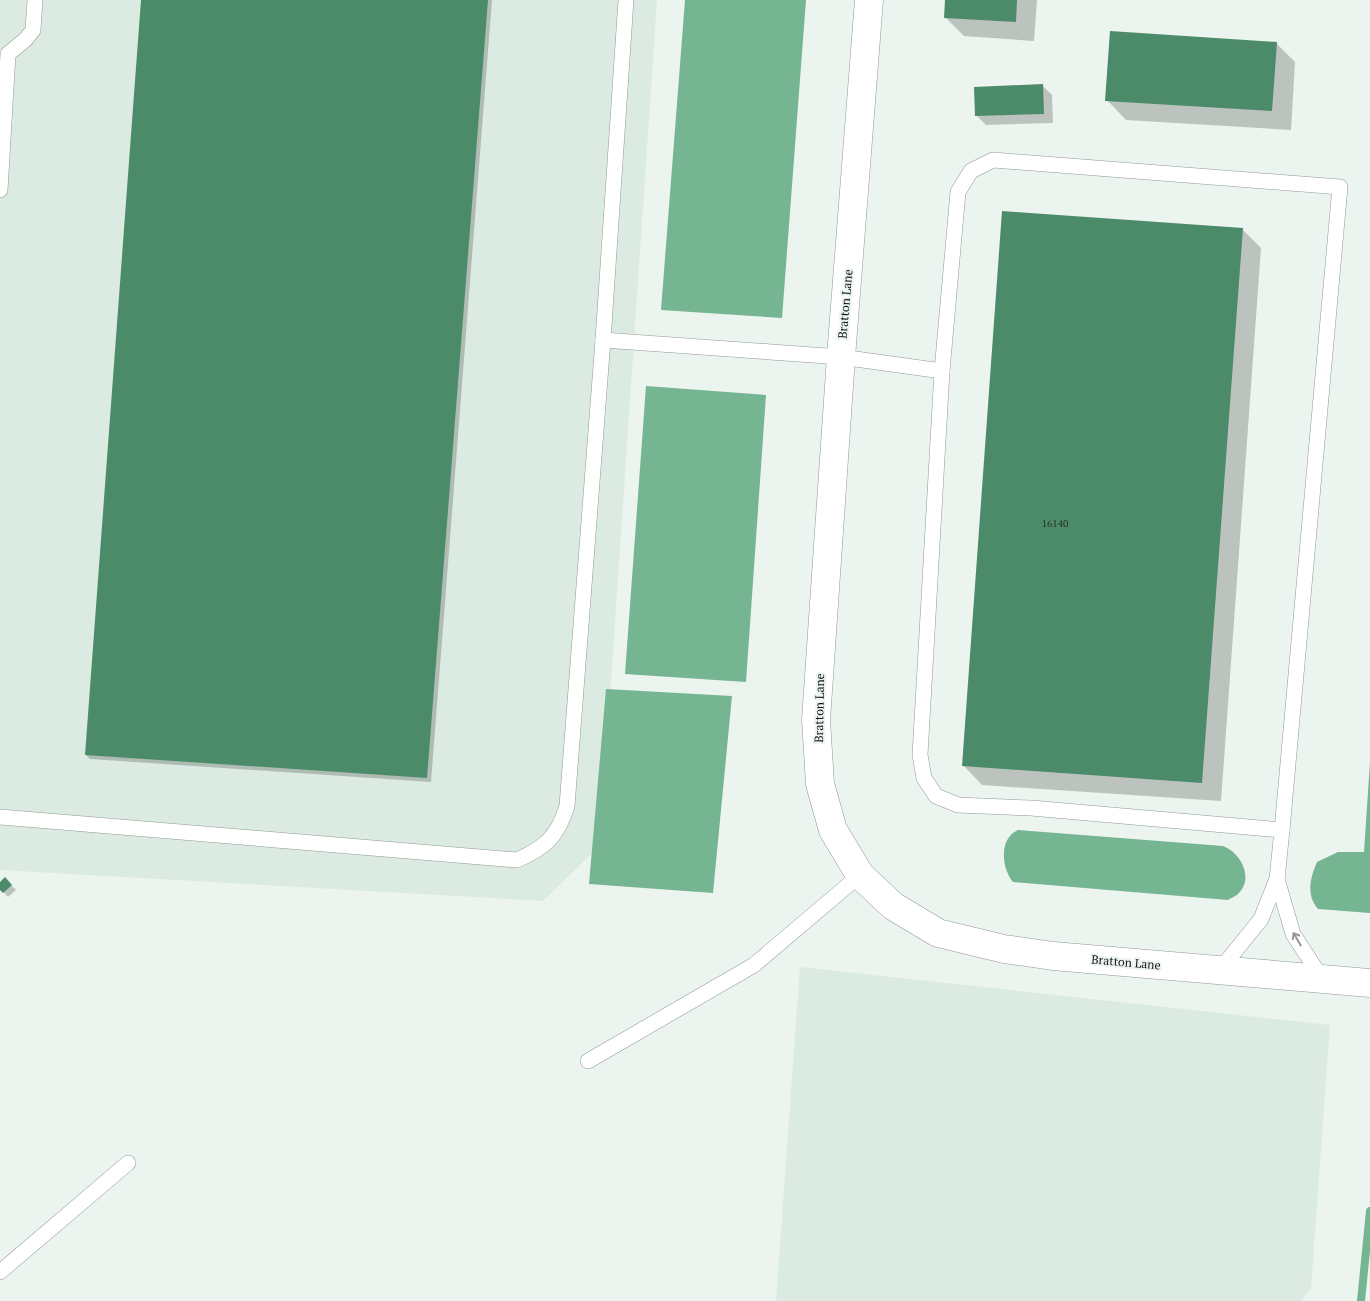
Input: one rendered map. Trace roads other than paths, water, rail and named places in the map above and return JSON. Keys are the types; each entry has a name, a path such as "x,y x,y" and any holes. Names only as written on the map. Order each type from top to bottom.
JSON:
{"street":[{"name":"Bratton Lane","path":"869,0 841,357 816,720 820,784 833,830 860,875 893,906 938,933 1004,949 1053,956 1370,983"}],"lane":[{"path":"0,190 8,54 26,40 33,30 35,0"},
{"path":"0,818 517,860 535,852 549,841 561,825 567,806 603,340 626,0"},
{"path":"1219,970 1261,919 1277,879 1282,830 1340,187 993,160 971,171 958,192 942,371 920,756 924,778 936,796 958,805 1031,808 1282,830"},
{"path":"603,340 841,357 942,371"},
{"path":"588,1061 754,965 860,875"},
{"path":"1277,879 1293,934 1323,980"},
{"path":"0,1272 128,1163"}],"waterway":[{"path":"1361,1301 1370,1211"}]}
